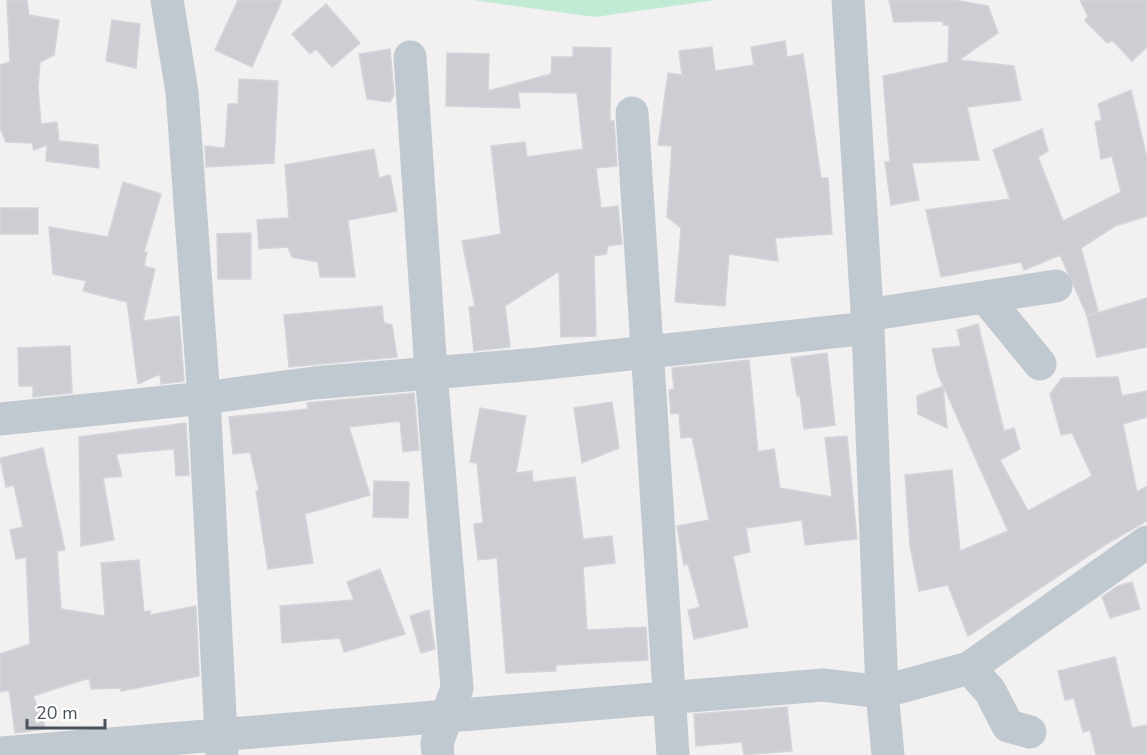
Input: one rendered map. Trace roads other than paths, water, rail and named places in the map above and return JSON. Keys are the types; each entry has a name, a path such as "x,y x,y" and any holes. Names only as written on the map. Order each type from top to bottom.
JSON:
{"street":[{"path":"167,0 182,92 204,398 222,744"},
{"path":"848,0 868,321 882,692 888,755"},
{"path":"410,57 431,371 457,688 437,743 438,755"},
{"path":"632,113 673,755"},
{"path":"0,419 431,371 537,364 646,351 868,321 1056,286"},
{"path":"986,298 1040,364"},
{"path":"0,753 222,744 446,717 823,685 882,692 969,668 1147,542"},
{"path":"969,668 990,691 1008,726 1030,732"}]}
